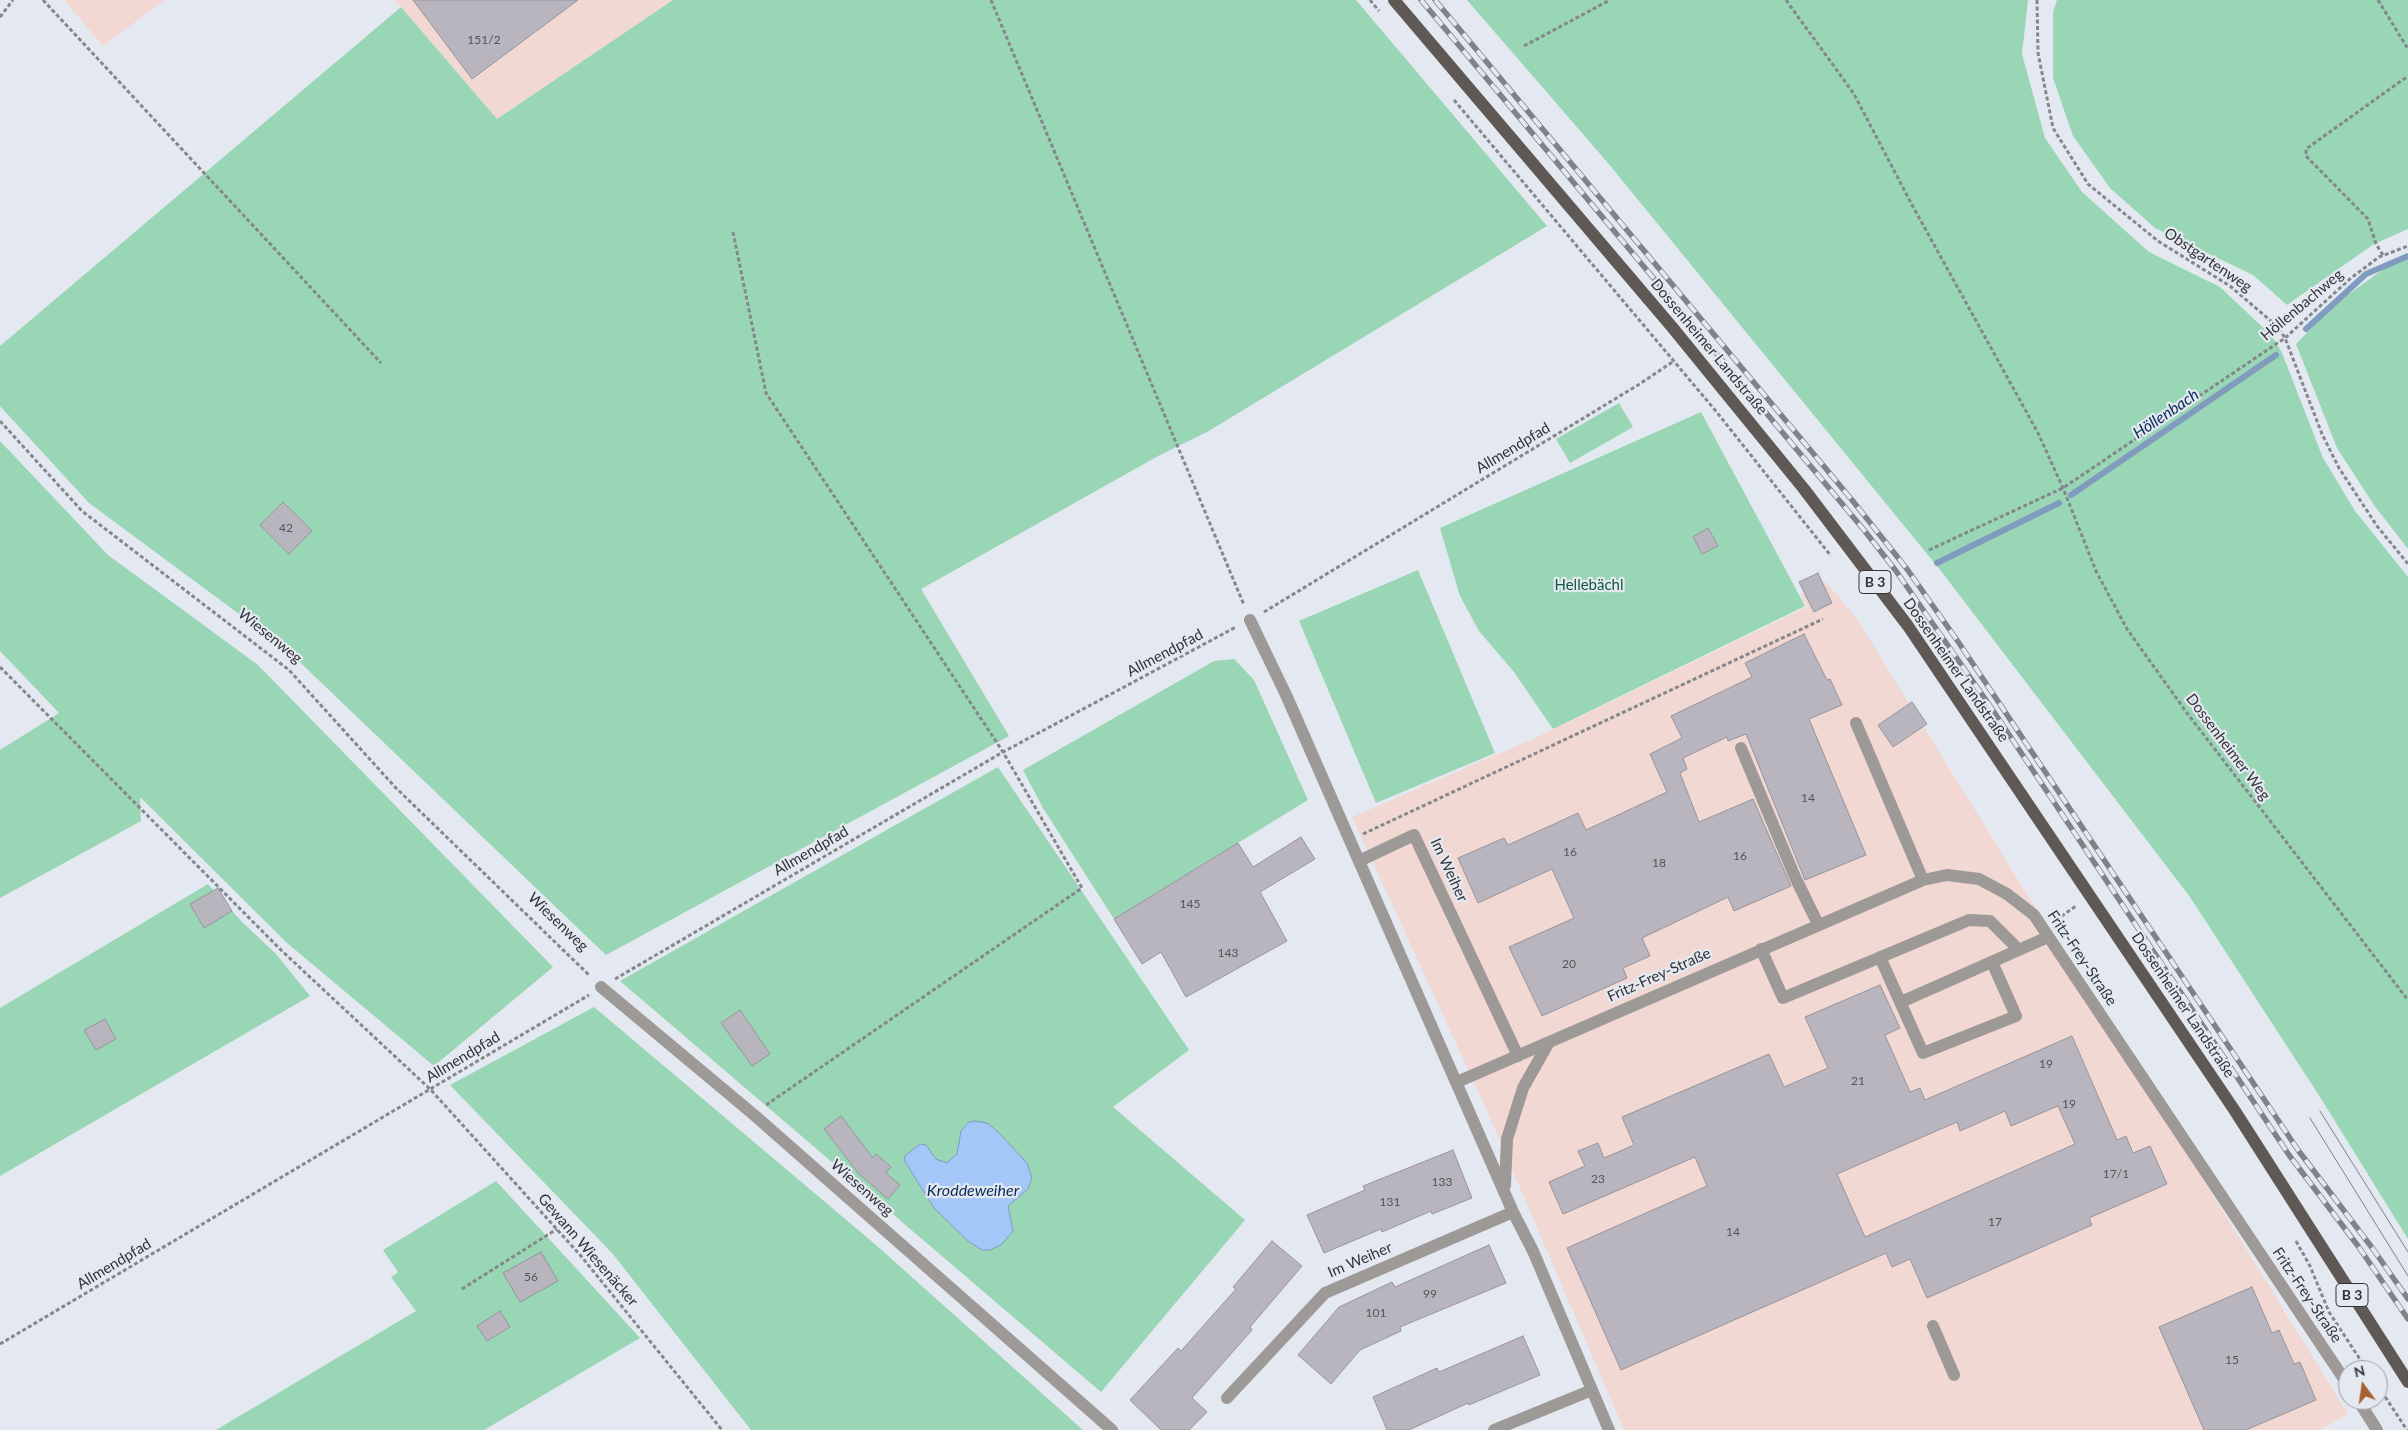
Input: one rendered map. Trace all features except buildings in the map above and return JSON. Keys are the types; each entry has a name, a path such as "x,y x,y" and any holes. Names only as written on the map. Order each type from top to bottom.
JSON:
{"main road":[{"name":"Dossenheimer Landstraße","path":"1394,0 1773,450 1908,626 2235,1111 2408,1382"}],"street":[{"path":"1250,620 1287,697 1513,1212 1533,1251 1609,1430"},
{"path":"1856,723 1923,880"},
{"path":"1741,748 1795,877 1818,924"},
{"name":"Im Weiher","path":"1359,861 1414,835 1518,1056"},
{"name":"Fritz-Frey-Straße","path":"1457,1082 1923,880 1947,875 1979,879 2007,894 2034,915 2338,1370"},
{"path":"1761,949 1783,998 1969,920 1990,921 2020,950"},
{"path":"1901,1002 2020,950 2046,933"},
{"path":"1880,957 1923,1053 2016,1016 1992,962"},
{"name":"Wiesenweg","path":"601,987 753,1114 1112,1430"},
{"path":"1504,1190 1507,1140 1523,1088 1549,1042"},
{"name":"Im Weiher","path":"1227,1398 1325,1293 1513,1212"},
{"path":"1933,1326 1954,1375"},
{"path":"1494,1430 1592,1390"},
{"path":"2364,1410 2377,1430"}],"path":[{"path":"0,18 13,0"},
{"path":"43,0 381,363"},
{"path":"991,0 1250,620"},
{"path":"1370,0 1382,15"},
{"path":"1524,46 1610,0"},
{"name":"Dossenheimer Weg","path":"1786,0 1854,94 1911,203 2038,433 2064,488 2096,571 2127,629 2187,713 2408,1000"},
{"name":"Obstgartenweg","path":"2037,0 2038,53 2054,128 2088,184 2158,240 2230,286 2267,317 2285,338 2313,412 2339,468 2377,526 2408,564"},
{"path":"2378,0 2408,50"},
{"path":"2383,255 2376,244 2368,219 2306,156 2306,149 2408,76"},
{"path":"1452,98 1674,361 1833,558"},
{"path":"733,232 766,393 1004,752 1082,888 753,1114"},
{"name":"Höllenbachweg","path":"1929,550 2064,488 2285,338 2351,278 2383,255 2408,246"},
{"name":"Allmendpfad","path":"0,1344 431,1090 601,987 1004,752 1250,620 1638,386 1674,361"},
{"name":"Wiesenweg","path":"0,420 82,511 289,670 395,787 601,987"},
{"path":"1349,840 1384,826 1822,619"},
{"name":"Gewann Wiesenäcker","path":"0,666 115,786 282,951 431,1090 581,1256 722,1430"},
{"path":"2046,933 2076,906"},
{"path":"462,1289 557,1229"},
{"path":"2291,1233 2310,1266 2329,1312 2360,1360"},
{"path":"2388,1401 2407,1430"}],"shaded area":[{"path":"64,0 165,0 103,46"},
{"path":"395,0 673,0 497,119"},
{"path":"1826,582 1857,619 2338,1398 2338,1410 2346,1410 2348,1414 2320,1430 1624,1430 1483,1102 1352,817 1535,738 1807,607 1801,594"}],"green space":[{"path":"673,0 1356,0 1547,226 1207,432 1160,455 921,589 1009,736 606,955 285,648 89,503 0,406 0,346 401,7 497,119"},
{"path":"1467,0 2028,0 2022,54 2045,138 2082,192 2149,252 2220,287 2272,336 2282,353 2323,458 2355,511 2408,577 2408,1239 2320,1097 2190,897 1941,571 1608,163"},
{"path":"2057,0 2408,0 2408,229 2374,244 2287,305 2253,275 2155,228 2110,188 2073,136 2053,78 2053,12"},
{"path":"2408,259 2408,549 2374,505 2337,448 2296,344 2335,304 2385,268"},
{"path":"1619,403 1633,427 1570,463 1556,439"},
{"name":"Hellebächl","path":"1701,412 1805,606 1553,729 1514,672 1479,631 1460,596 1440,528"},
{"path":"0,441 108,555 258,665 553,967 434,1066 287,943 140,797 141,821 0,898 0,750 59,713 0,651"},
{"path":"1418,570 1495,753 1376,803 1299,621"},
{"path":"1234,659 1254,680 1308,800 1114,919 1043,808 1023,770 1214,661"},
{"path":"998,767 1189,1050 1113,1107 1245,1220 1101,1392 620,981"},
{"path":"208,884 242,922 276,954 310,996 0,1176 0,1008"},
{"path":"594,1007 876,1245 1083,1430 751,1430 612,1253 450,1085"},
{"path":"496,1181 640,1338 484,1430 216,1430 416,1311 391,1277 398,1272 383,1250"}],"water":[{"name":"Kroddeweiher","path":"969,1122 987,1123 998,1132 1027,1163 1032,1178 1028,1189 1008,1206 1013,1231 1001,1245 990,1250 982,1250 968,1241 934,1208 904,1160 905,1156 920,1144 926,1145 936,1159 947,1163 957,1154 961,1131"}],"waterway":[{"name":"Höllenbach","path":"2306,329 2366,274 2408,256"},
{"name":"Höllenbach","path":"2071,495 2276,355"},
{"name":"Höllenbach","path":"1937,563 2059,503"}],"tram line":[{"path":"2320,1111 2408,1252"},
{"path":"2310,1118 2408,1276"}],"railway":[{"path":"1421,0 1864,530 1896,571 1988,703 2289,1155 2358,1246 2408,1319"},
{"path":"1435,0 1852,500 1907,569 1959,643 2298,1150 2373,1249 2408,1299"}]}
